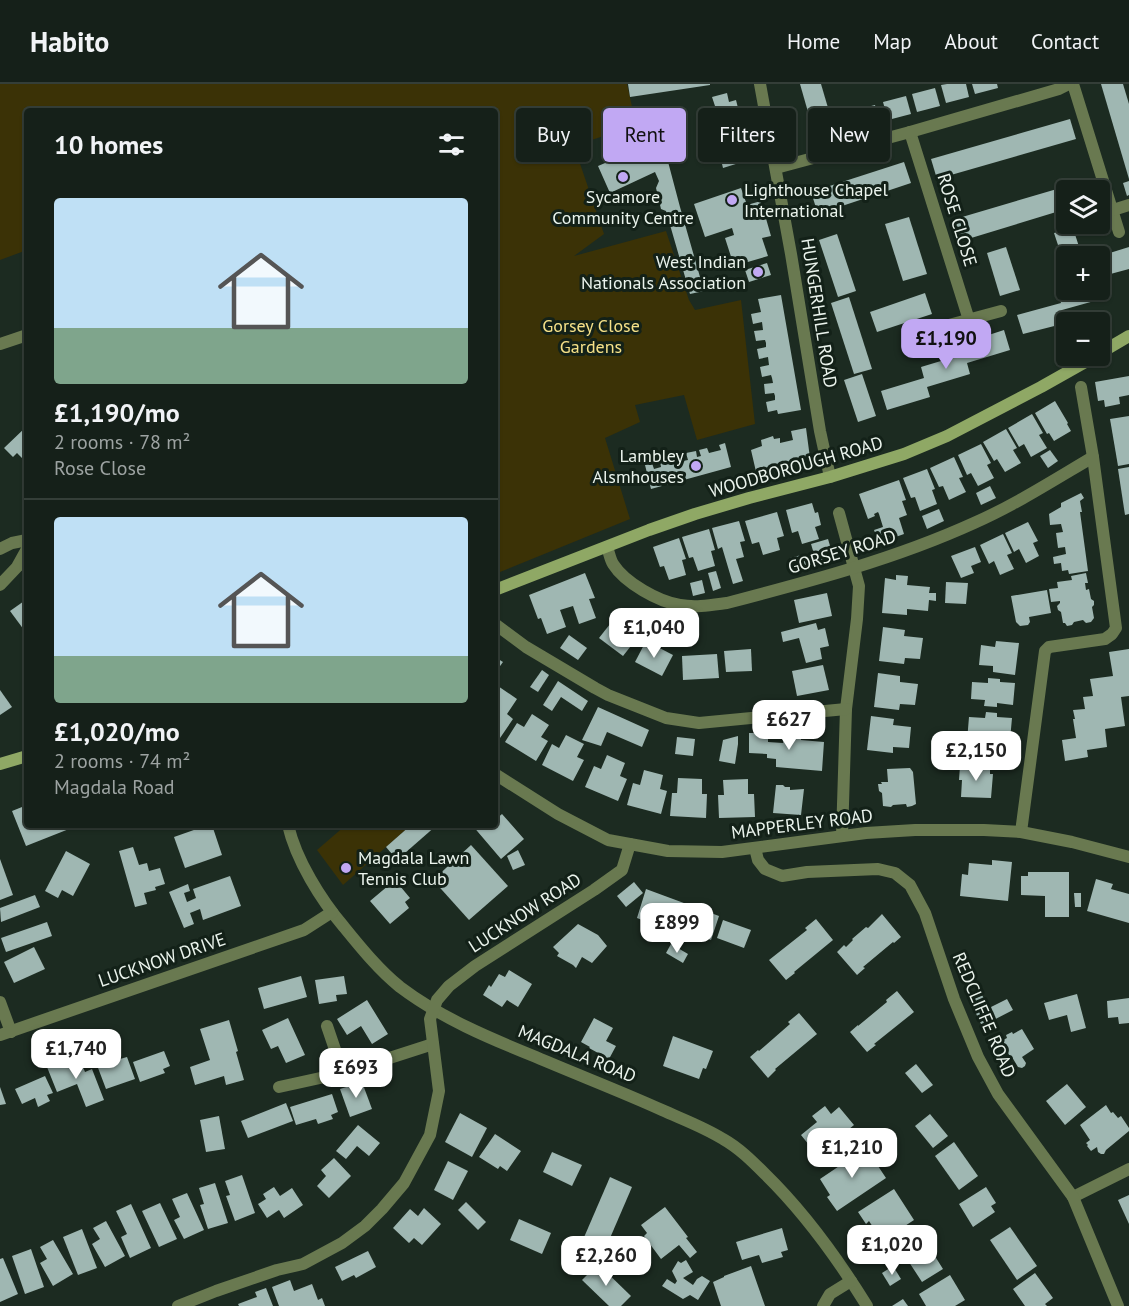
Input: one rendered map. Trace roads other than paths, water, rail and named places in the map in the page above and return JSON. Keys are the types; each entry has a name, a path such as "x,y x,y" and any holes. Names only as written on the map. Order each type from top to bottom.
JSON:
{"main road":[{"name":"WOODBOROUGH ROAD","path":"1110,347 1129,336"},
{"name":"WOODBOROUGH ROAD","path":"498,589 695,514 904,454 946,436 1077,366"},
{"path":"0,764 24,757"}],"street":[{"name":"HUNGERHILL ROAD","path":"760,84 830,477"},
{"path":"776,168 910,132 1071,84 1119,232"},
{"name":"ROSE CLOSE","path":"910,132 969,320"},
{"path":"1113,210 1129,205"},
{"path":"949,325 1001,311"},
{"path":"0,344 24,336"},
{"path":"1021,832 1045,651 1049,647 1105,639 1116,628 1093,457 1081,387"},
{"name":"GORSEY ROAD","path":"607,547 613,564 626,579 662,600 678,605 707,606 727,603 913,549 1013,504 1093,457"},
{"path":"839,513 859,586 846,709 842,836"},
{"path":"0,549 24,541"},
{"path":"0,585 17,567 24,554"},
{"path":"498,626 526,646 608,695 666,718 699,723 846,709"},
{"name":"MAPPERLEY ROAD","path":"498,776 558,814 608,840 679,851 722,852 755,849 866,833 984,830 1021,832 1129,857"},
{"name":"MAGDALA ROAD","path":"289,828 308,874 332,912 366,953 399,986 434,1010 481,1035 634,1097 724,1139 750,1159 781,1189 809,1222 852,1281 867,1306"},
{"name":"LUCKNOW ROAD","path":"434,1010 437,1000 449,986 466,973 622,870 630,844"},
{"name":"REDCLIFFE ROAD","path":"755,849 758,860 765,869 782,876 807,872 878,868 895,873 910,885 925,913 954,999 978,1057 998,1094 1073,1197 1118,1306"},
{"name":"LUCKNOW DRIVE","path":"6,1034 304,930 332,912"},
{"path":"0,1002 6,1034"},
{"path":"178,1306 226,1287 303,1264 342,1243 365,1226 404,1184 430,1135 439,1091 430,1019 434,1010"},
{"path":"327,1026 343,1073"},
{"path":"279,1086 343,1073 433,1044"},
{"path":"1073,1197 1129,1169"},
{"path":"823,1306 830,1294 852,1281"}],"place":[{"name":"Sycamore Community Centre","path":"623,177"},
{"name":"Lighthouse Chapel International","path":"732,200"},
{"name":"West Indian Nationals Association","path":"758,272"},
{"name":"Lambley Alsmhouses","path":"696,466"},
{"name":"Magdala Lawn Tennis Club","path":"346,868"}],"park label":[{"name":"Gorsey Close Gardens","path":"591,336"}]}
